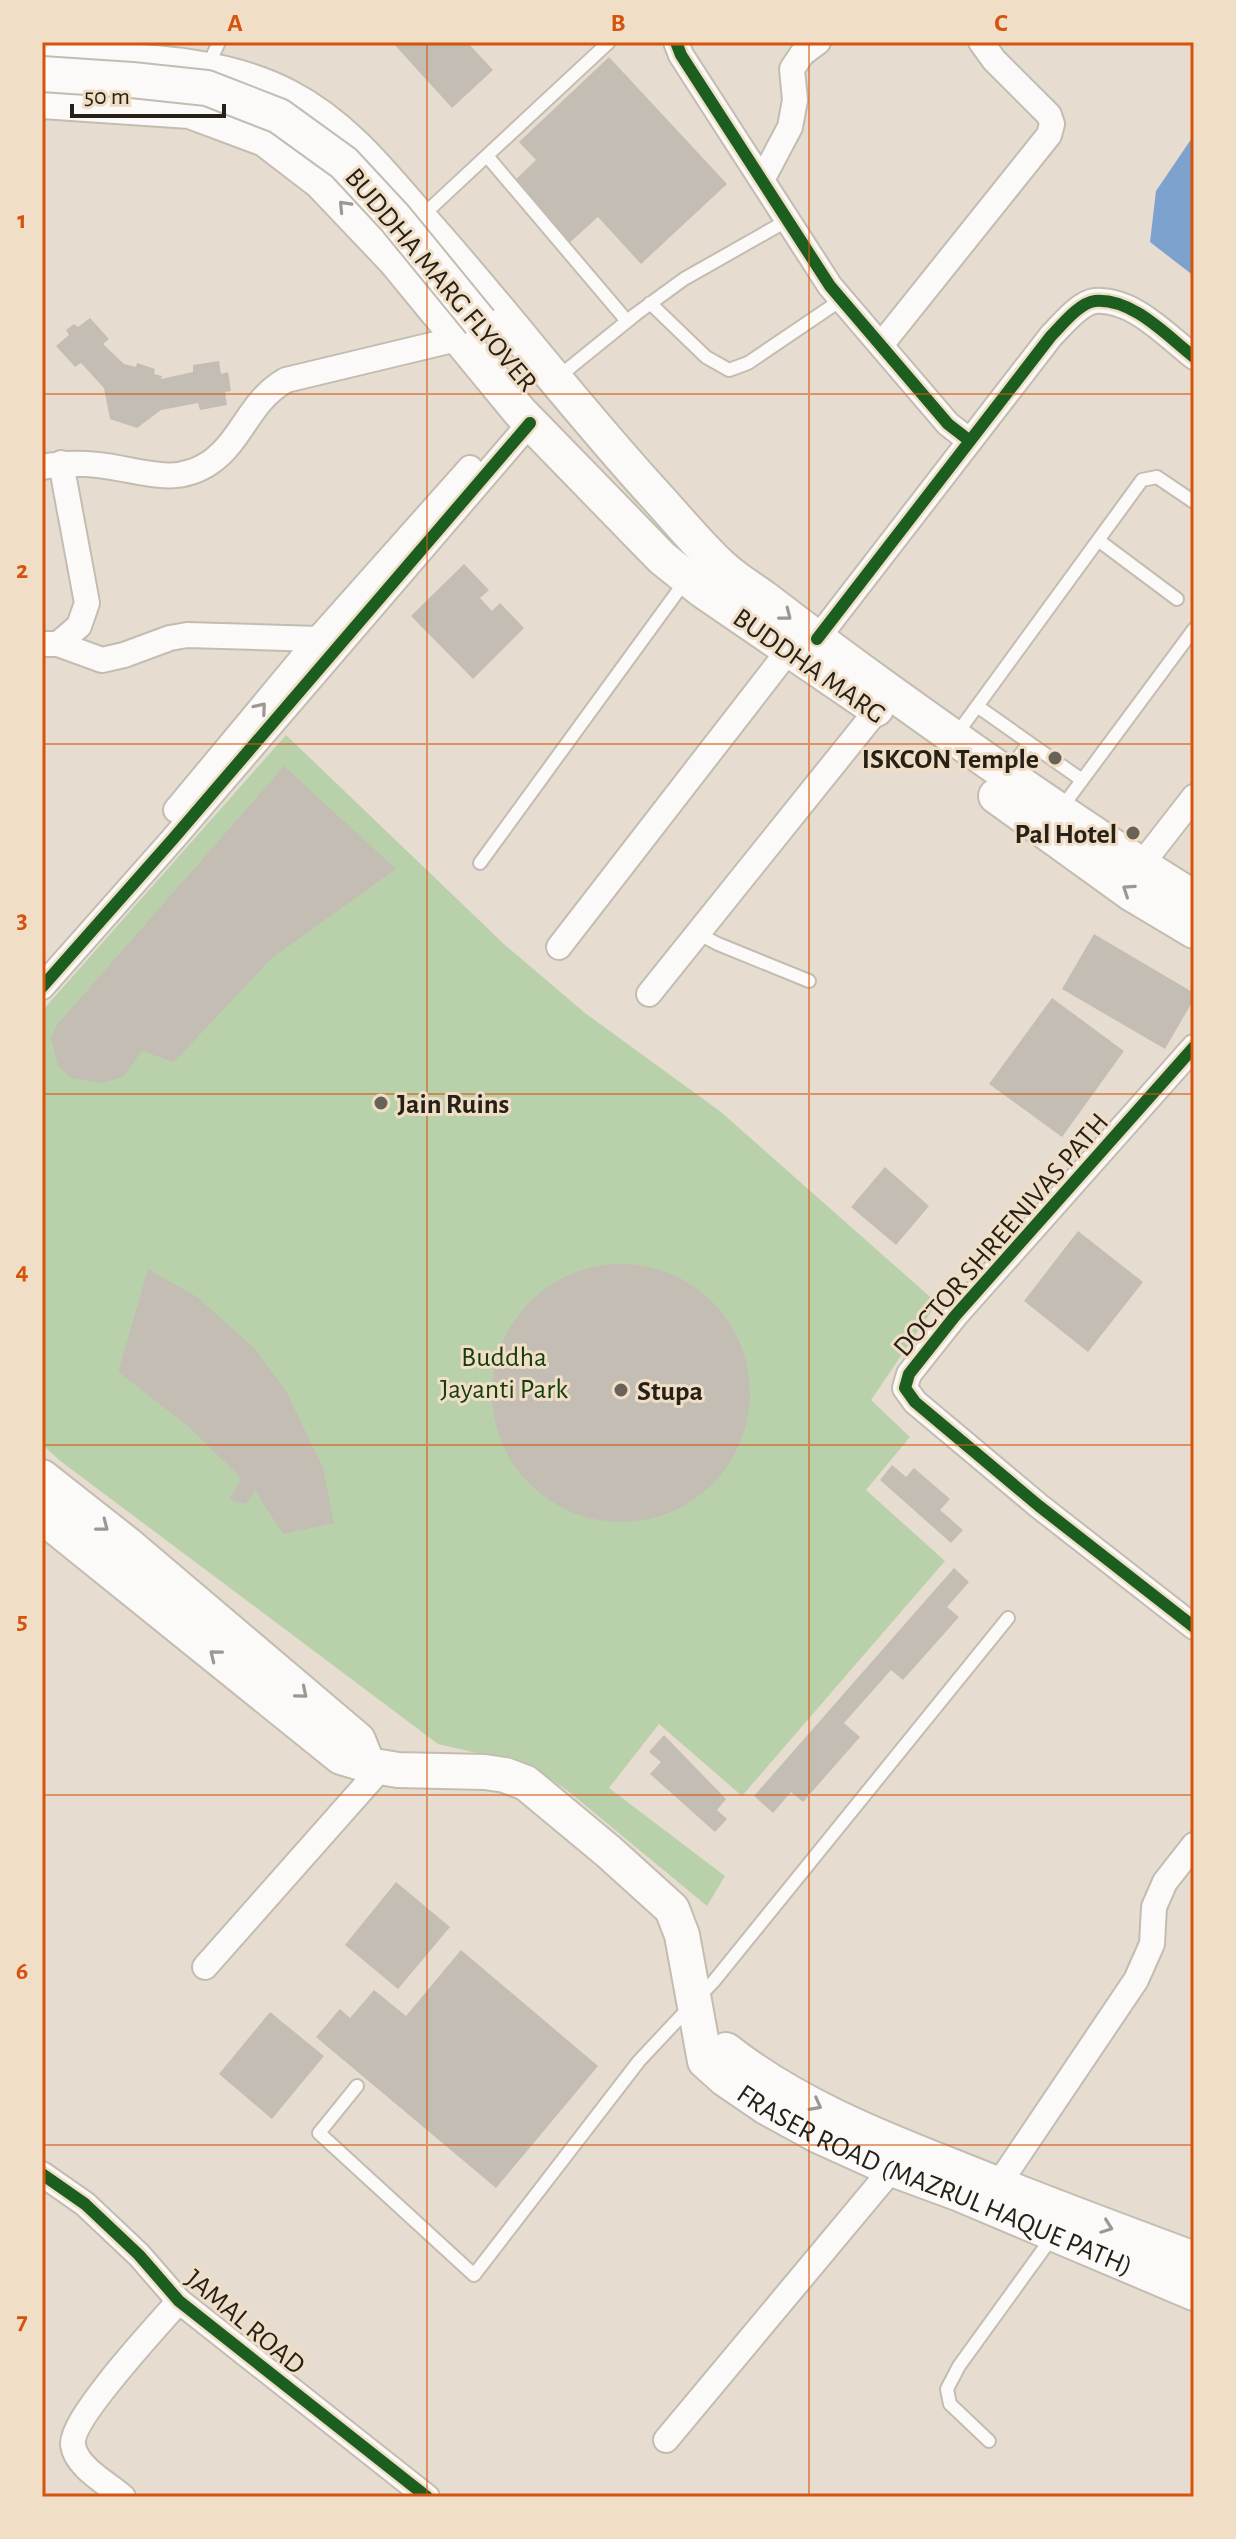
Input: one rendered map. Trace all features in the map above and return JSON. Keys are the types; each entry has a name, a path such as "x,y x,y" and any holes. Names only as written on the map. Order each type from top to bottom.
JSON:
{"main road":[{"path":"42,57 194,56 286,96 334,126 471,276 554,380 621,457 697,569"},
{"name":"BUDDHA MARG FLYOVER","path":"42,74 207,88 279,116 344,163 395,218 581,444 697,569"},
{"path":"42,101 190,111 265,139 321,182 395,260 525,418 662,558 697,569"},
{"name":"BUDDHA MARG","path":"697,569 803,645 954,738 1059,811 1194,898"},
{"name":"BUDDHA MARG","path":"803,645 877,710 1132,894 1194,931"},
{"path":"42,1477 127,1544 358,1740 375,1766"},
{"name":"FRASER ROAD (MAZRUL HAQUE PATH)","path":"42,1516 341,1757 375,1766 485,1772 526,1783 672,1909 682,1935 705,2061 766,2107 819,2136 892,2169 1055,2233 1194,2293"},
{"path":"42,1551 75,1542"},
{"name":"FRASER ROAD (MAZRUL HAQUE PATH)","path":"700,2041 719,2044 750,2069 846,2121 998,2185 1194,2259"}],"street":[{"path":"676,42 681,55 830,286 948,424 970,441"},
{"path":"762,180 790,127 795,100 792,69 802,54 818,42"},
{"path":"881,345 1049,135 1052,124 1049,115 994,60 981,42"},
{"path":"559,947 970,441 1051,336 1078,310 1094,301 1118,305 1138,313 1194,357"},
{"path":"50,644 79,626 87,603 52,465 99,465 153,476 193,473 214,460 270,389 286,380 461,338"},
{"path":"42,987 328,642 525,418"},
{"path":"50,644 102,660 187,635 328,642"},
{"path":"649,994 877,710"},
{"path":"42,962 219,772"},
{"path":"1141,865 1194,797"},
{"name":"DOCTOR SHREENIVAS PATH","path":"1194,1047 955,1316 909,1374 905,1388 915,1402 1039,1506 1194,1627"},
{"path":"205,1967 375,1766"},
{"path":"998,2185 1136,1980 1152,1944 1154,1907 1165,1882 1194,1845"},
{"path":"666,2440 892,2169"},
{"name":"JAMAL ROAD","path":"42,2174 96,2214 139,2255 179,2301 427,2497"},
{"path":"123,2497 78,2460 72,2442 77,2428 114,2375 179,2301"}],"lane":[{"path":"420,218 609,42"},
{"path":"171,110 194,56"},
{"path":"487,156 627,321"},
{"path":"554,380 684,279 788,220"},
{"path":"650,303 706,357 729,370 748,363 841,300"},
{"path":"954,738 1136,488 1149,477 1157,477 1194,502"},
{"path":"1098,540 1177,599"},
{"path":"480,863 697,569"},
{"path":"1059,811 1194,629"},
{"path":"977,706 1082,780"},
{"path":"1006,775 1029,743"},
{"path":"697,933 809,981"},
{"path":"357,2086 319,2133 474,2275 639,2061 714,1981 1008,1618"},
{"path":"989,2441 950,2404 947,2389 959,2366 1055,2233"}],"green space":[{"name":"Buddha Jayanti Park","path":"286,735 505,945 585,1013 721,1112 937,1303 871,1400 910,1437 866,1490 945,1561 742,1796 659,1724 609,1788 725,1876 707,1906 568,1791 541,1773 515,1762 438,1744 59,1460 42,1444 42,1011"}],"water":[{"path":"1194,135 1194,276 1150,242 1156,191"}],"building":[{"path":"392,42 467,42 493,70 452,108"},
{"path":"609,57 727,184 641,264 598,217 568,244 512,183 536,160 519,142"},
{"path":"90,318 109,339 103,344 124,364 136,367 137,363 155,369 154,374 162,376 161,379 193,372 193,365 219,361 221,374 228,372 231,391 225,392 227,405 200,410 198,403 161,410 137,428 110,419 104,388 81,363 75,367 56,346 69,335 66,330 74,324 78,327"},
{"path":"464,564 489,590 480,598 492,611 500,603 524,628 473,679 411,616"},
{"path":"284,766 396,869 272,958 174,1062 142,1051 123,1077 102,1083 71,1078 58,1066 51,1038 57,1025"},
{"path":"1094,934 1194,993 1194,999 1165,1049 1062,989"},
{"path":"1052,998 1124,1051 1062,1137 989,1084"},
{"path":"885,1167 929,1206 896,1245 851,1207"},
{"path":"1078,1231 1143,1282 1088,1352 1024,1301"},
{"name":"Stupa","path":"608,1264 634,1264 671,1273 713,1301 741,1343 748,1368 748,1418 741,1443 713,1485 671,1513 634,1522 608,1522 571,1513 529,1485 501,1443 492,1406 492,1380 501,1343 529,1301 571,1273"},
{"path":"148,1269 197,1297 255,1349 286,1391 323,1468 334,1523 283,1534 255,1491 246,1504 229,1500 241,1478 188,1426 118,1372"},
{"path":"892,1465 906,1477 914,1468 950,1499 940,1510 963,1530 951,1543 880,1480"},
{"path":"954,1568 969,1582 947,1607 959,1617 903,1680 891,1670 844,1723 860,1737 803,1802 791,1792 773,1813 754,1796"},
{"path":"664,1735 726,1799 717,1810 727,1819 715,1832 650,1774 661,1762 649,1752"},
{"path":"396,1882 450,1927 398,1989 345,1945"},
{"path":"461,1950 598,2066 496,2188 316,2037 340,2009 350,2018 374,1990 406,2016"},
{"path":"270,2012 324,2056 272,2119 219,2074"}],"cycle path":[{"path":"676,42 681,55 830,286 948,424 970,441"},
{"path":"817,639 1051,336 1077,310 1095,301 1123,306 1149,320 1194,357"},
{"path":"42,987 530,423"},
{"path":"1194,1047 955,1316 909,1374 905,1388 915,1402 1039,1506 1194,1627"},
{"path":"42,2174 85,2204 139,2255 179,2301 427,2497"}],"place":[{"name":"ISKCON Temple","path":"1055,758"},
{"name":"Pal Hotel","path":"1133,833"},
{"name":"Jain Ruins","path":"381,1103"},
{"name":"Stupa","path":"621,1390"}]}
